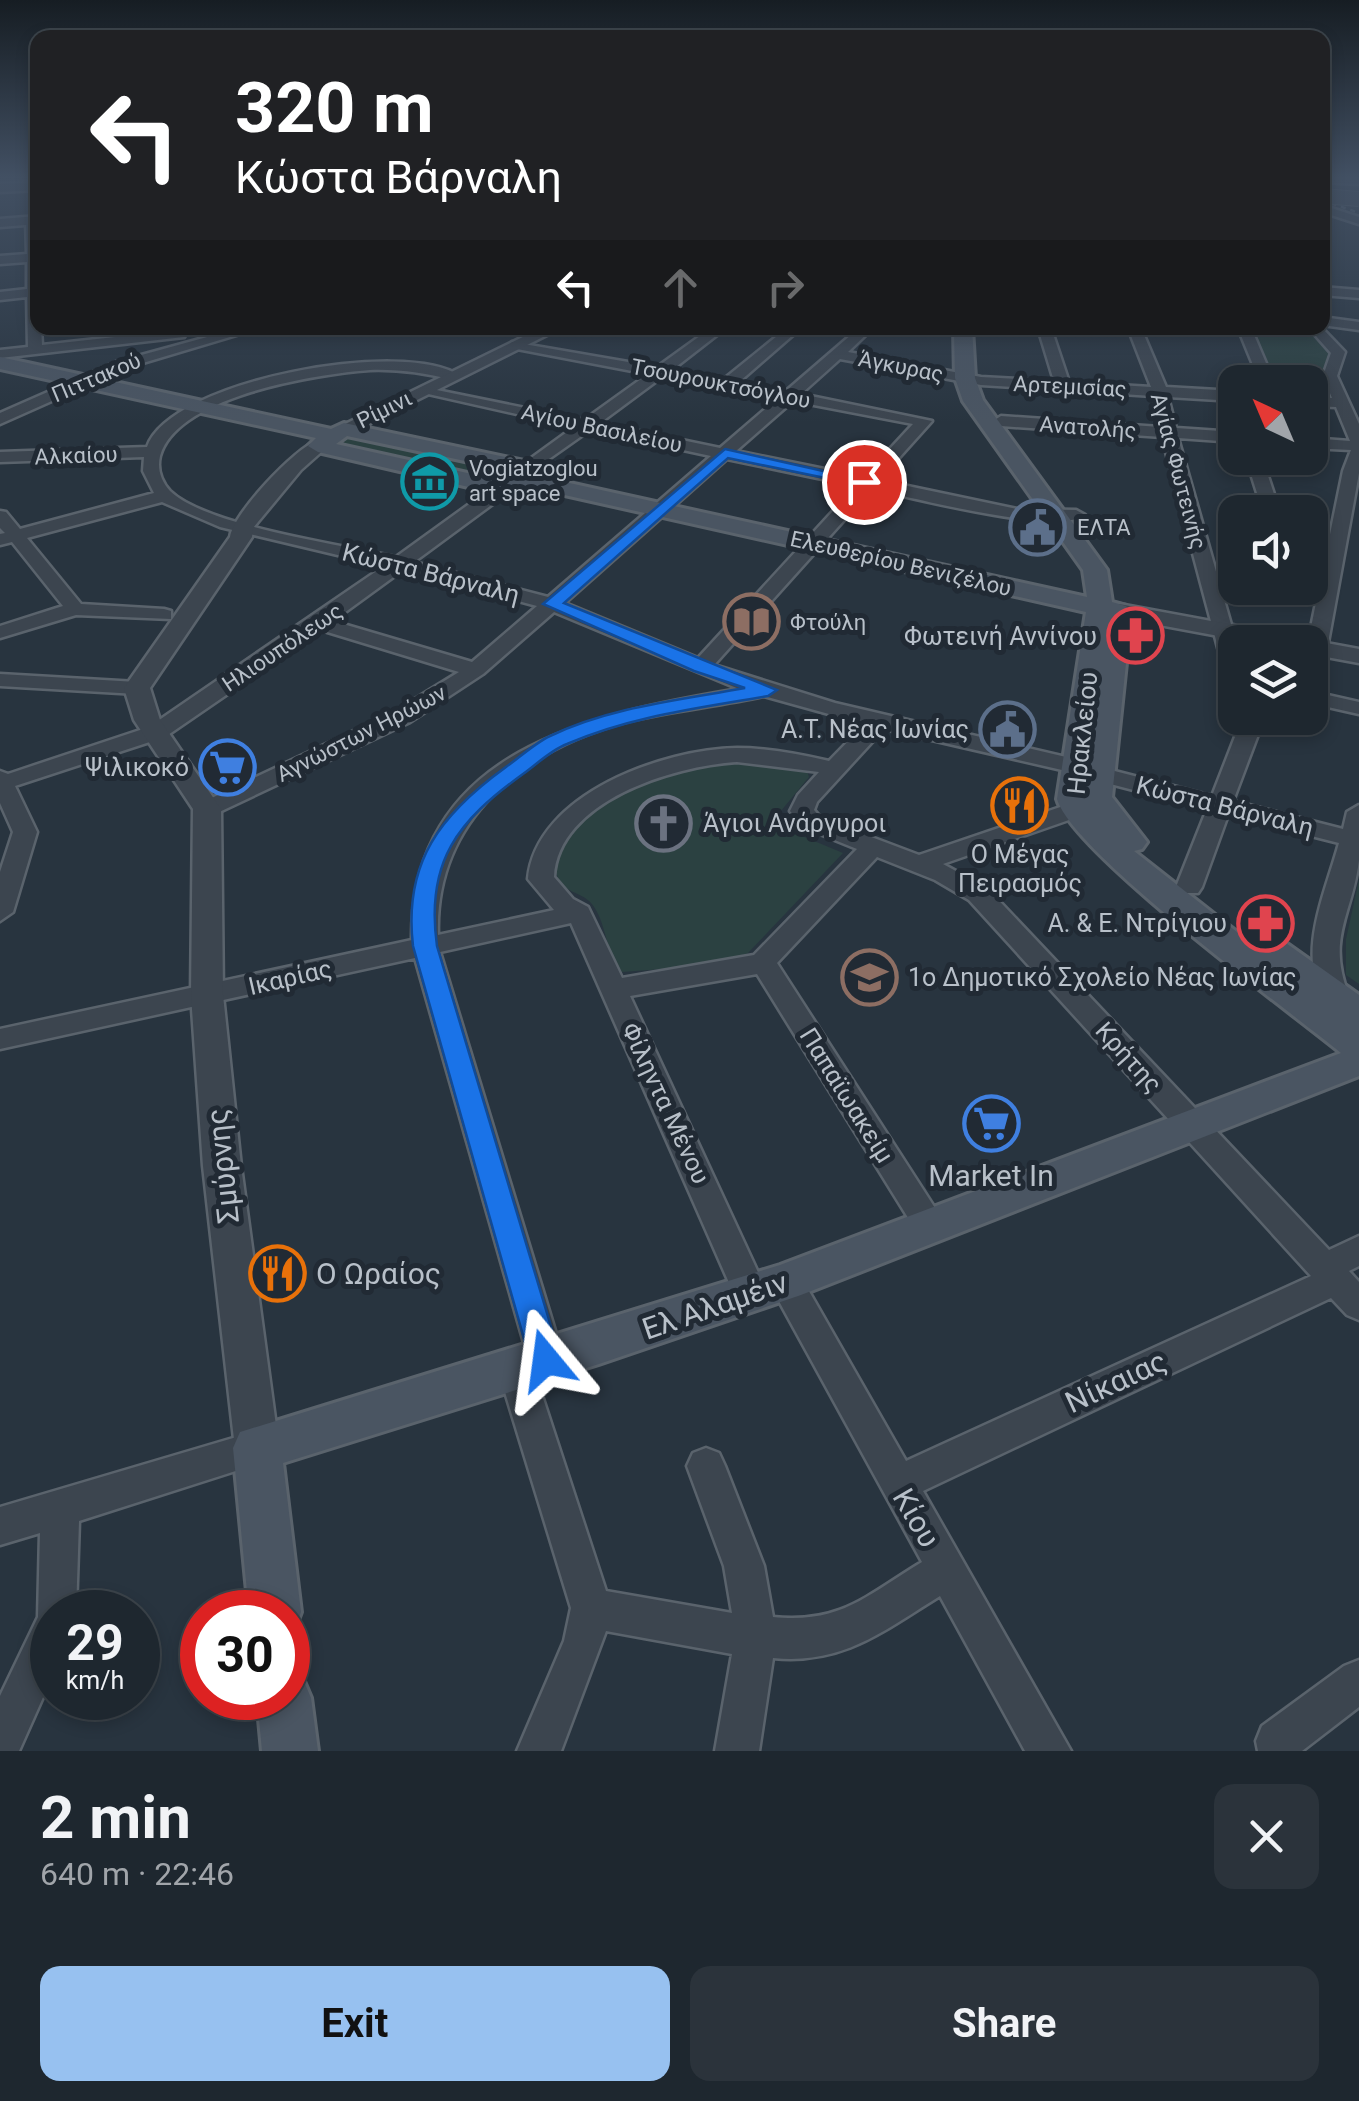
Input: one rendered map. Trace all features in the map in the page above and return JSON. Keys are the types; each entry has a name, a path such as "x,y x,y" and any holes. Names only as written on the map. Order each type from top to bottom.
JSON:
{"main road":[{"name":"Ηρακλείου","path":"964,335 973,379 1066,516 1095,570 1110,609 1087,789 1108,847 1359,1047"},
{"name":"Ηρακλείου","path":"976,335 973,400 994,435 1066,516"},
{"name":"Ελευθερίου Βενιζέλου","path":"0,363 1110,609"},
{"name":"Ελευθερίου Βενιζέλου","path":"331,437 516,478"},
{"name":"Ηρακλείου","path":"1087,789 1129,840 1347,1004"},
{"name":"Ελ Αλαμέιν","path":"257,1448 768,1288 1359,1060"},
{"name":"Σμύρνης","path":"257,1448 273,1590"},
{"path":"286,1720 290,1751"}],"street":[{"path":"1330,292 1359,294"},
{"path":"0,296 30,293"},
{"path":"1330,323 1359,326"},
{"path":"35,335 35,350"},
{"path":"0,354 139,335"},
{"name":"Πιττακού","path":"0,419 148,356 227,335"},
{"name":"Ρίμινι","path":"242,527 241,538 136,688 123,676 164,615 228,535 242,527 294,466 331,437 538,335"},
{"name":"Ηλιουπόλεως","path":"1,782 157,732 318,624 709,335"},
{"path":"727,384 786,335"},
{"name":"Αγνώστων Ηρώων","path":"207,809 402,717 476,670 859,335"},
{"path":"1047,335 1064,384"},
{"name":"Αγίας Φωτεινής","path":"1138,335 1153,366 1219,625"},
{"path":"1247,335 1260,365"},
{"path":"1318,625 1359,446 1337,377 1338,352 1321,335"},
{"name":"Τσουρουκτσόγλου","path":"517,345 924,421 869,482"},
{"name":"Άγκυρας","path":"837,354 973,379"},
{"path":"8,538 164,496 150,468 152,452 167,431 202,407 276,380 353,368 407,366 454,376"},
{"name":"Αρτεμισίας","path":"973,379 1218,395"},
{"name":"Αγίου Βασιλείου","path":"422,391 1017,514 1066,516"},
{"path":"1328,402 1345,403"},
{"name":"Ανατολής","path":"1001,421 1218,437"},
{"path":"1328,444 1359,446"},
{"name":"Αλκαίου","path":"0,458 152,452"},
{"path":"701,667 869,482"},
{"name":"Κώστα Βάρναλη","path":"164,496 202,515 242,527 552,604 701,667 768,690 881,718 1087,789 1220,805 1351,839"},
{"path":"0,516 8,538 75,609"},
{"path":"0,632 75,609 164,615"},
{"name":"Ελευθερίου Βενιζέλου","path":"1110,609 1218,630"},
{"path":"318,624 476,670"},
{"path":"1328,650 1359,656"},
{"path":"0,680 136,688 157,732 194,782 207,809"},
{"path":"539,1751 584,1641 590,1608 425,946 422,920 427,877 458,817 506,774 556,740 606,722 768,690"},
{"path":"1328,701 1359,708"},
{"path":"579,913 564,905 541,879 541,859 560,829 609,792 658,767 706,755 755,753 834,769 881,718"},
{"path":"1189,886 1247,735"},
{"name":"Κρήτης","path":"834,769 806,800 802,811 812,823 955,879 997,912 1192,1126 1347,1274"},
{"path":"0,912 26,832 1,782"},
{"path":"918,864 1087,789"},
{"name":"Σμύρνης","path":"207,809 207,995 222,1166 257,1448"},
{"path":"1347,1004 1325,969 1324,946 1359,812"},
{"path":"614,989 738,970 763,962 872,848"},
{"name":"Ικαρίας","path":"0,1039 579,913"},
{"name":"Φίληντα Μένου","path":"579,913 768,1288"},
{"name":"Παπαϊωακείμ","path":"763,962 931,1228"},
{"name":"Νίκαιας","path":"897,1484 1347,1274"},
{"name":"Κίου","path":"768,1288 897,1484 1049,1751"},
{"name":"Ελ Αλαμέιν","path":"0,1526 257,1448"},
{"path":"706,1466 744,1566 756,1634 736,1751"},
{"path":"57,1590 60,1508"},
{"path":"590,1608 698,1630 808,1641 835,1635 875,1616 946,1570"},
{"path":"0,1743 30,1679"},
{"path":"1278,1746 1359,1681"}],"green space":[{"path":"1255,335 1315,335 1331,349 1327,365 1267,365"},
{"path":"354,434 509,469 494,479 336,444"},
{"path":"741,760 807,771 809,777 771,823 843,853 748,953 718,965 622,972 612,956 596,910 587,899 568,889 557,875 556,857 564,839 599,806 663,771"},
{"path":"1359,880 1359,984 1346,975 1346,939"}],"place":[{"name":"Vogiatzoglou art space","path":"430,481"},
{"name":"ΕΛΤΑ","path":"1038,527"},
{"name":"Φτούλη","path":"751,622"},
{"name":"Φωτεινή Αννίνου","path":"1136,636"},
{"name":"Α.Τ. Νέας Ιωνίας","path":"1008,729"},
{"name":"Ψιλικοκό","path":"228,767"},
{"name":"Ο Μέγας Πειρασμός","path":"1020,805"},
{"name":"Άγιοι Ανάργυροι","path":"664,823"},
{"name":"Α. & Ε. Ντρίγιου","path":"1266,923"},
{"name":"1ο Δημοτικό Σχολείο Νέας Ιωνίας","path":"869,977"},
{"name":"Market In","path":"991,1123"},
{"name":"Ο Ωραίος","path":"277,1274"}],"route":[{"path":"546,1360 425,946 422,920 427,877 445,836 471,802 556,740 633,714 768,690 701,667 552,604 725,453 864,482"}]}
